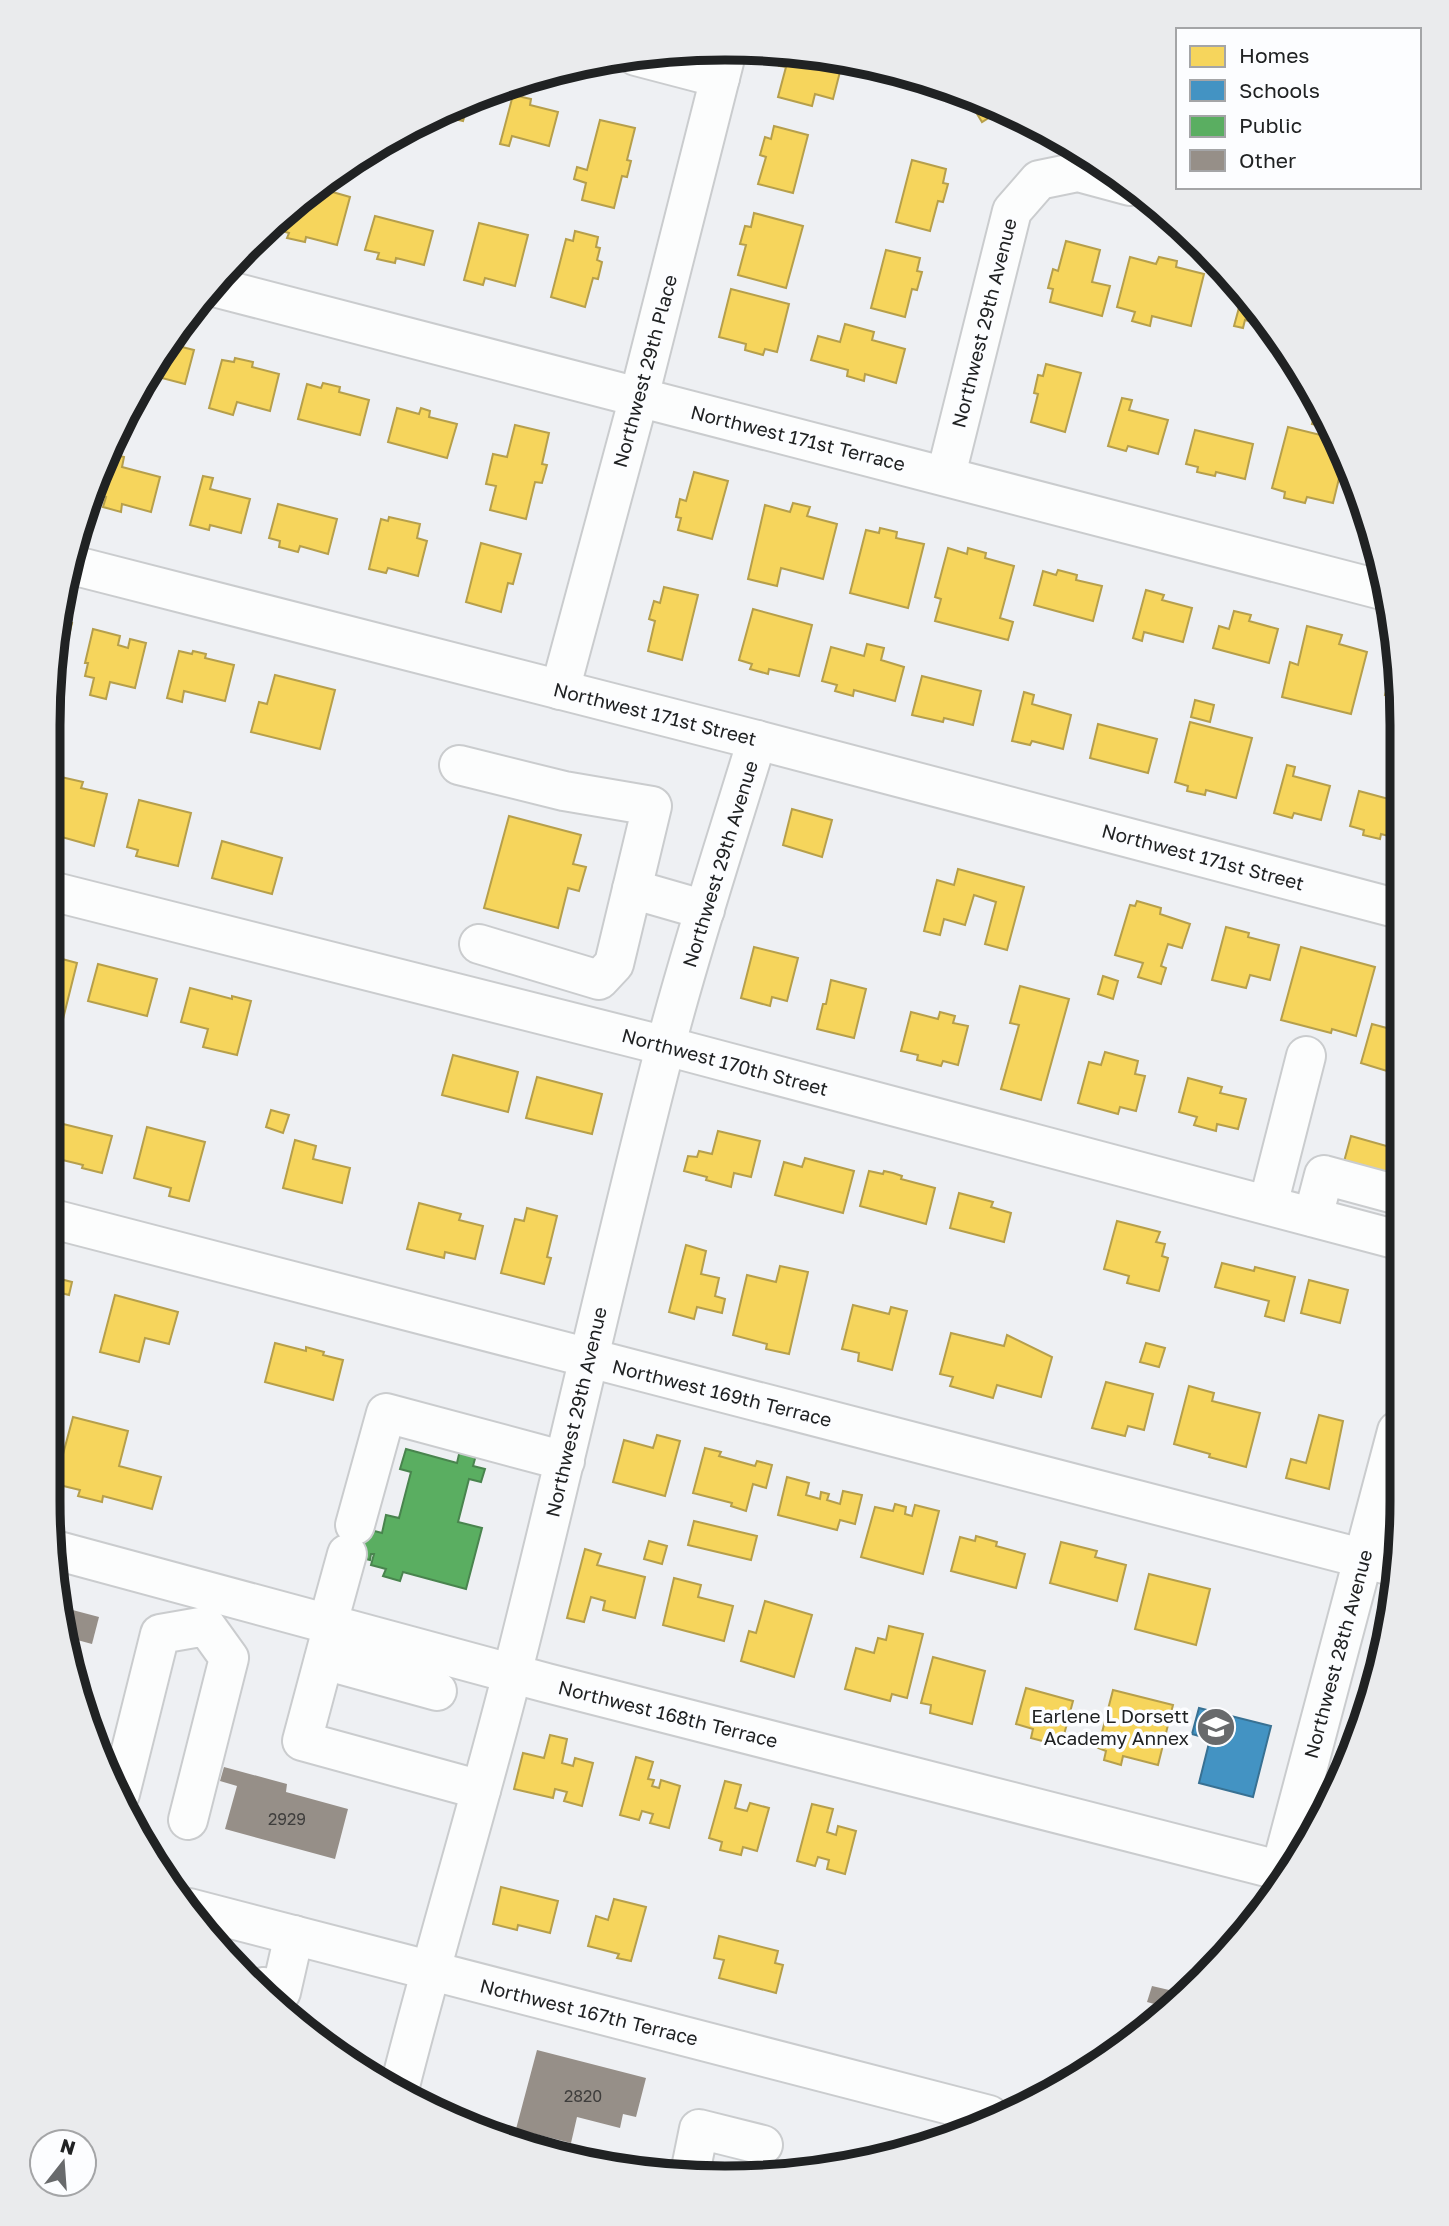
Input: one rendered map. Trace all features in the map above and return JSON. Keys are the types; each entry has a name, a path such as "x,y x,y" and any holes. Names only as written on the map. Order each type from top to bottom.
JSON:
{"street":[{"path":"688,61 723,64"},
{"name":"Northwest 29th Place","path":"560,690 639,397 723,64"},
{"name":"Northwest 29th Avenue","path":"946,475 1012,211 1039,180 1078,172 1104,179"},
{"name":"Northwest 171st Terrace","path":"223,289 1375,588"},
{"name":"Northwest 171st Street","path":"79,567 757,740 1390,907"},
{"name":"Northwest 29th Avenue","path":"401,2082 512,1673 666,1046 757,740"},
{"path":"459,765 564,791 652,806 614,964 599,980 479,944"},
{"path":"632,890 705,910"},
{"name":"Northwest 170th Street","path":"60,893 666,1046 1390,1238"},
{"path":"1268,1205 1306,1056"},
{"path":"1313,1217 1324,1175 1390,1193"},
{"name":"Northwest 169th Terrace","path":"60,1221 1380,1562"},
{"path":"481,1790 302,1741 351,1540 386,1413 565,1461"},
{"name":"Northwest 28th Avenue","path":"1284,1860 1380,1562 1390,1485"},
{"name":"Northwest 168th Terrace","path":"62,1553 209,1609 512,1673 1277,1871"},
{"path":"123,1784 160,1634 209,1609 229,1658 188,1821"},
{"path":"328,1636 437,1691"},
{"name":"Northwest 167th Terrace","path":"201,1911 984,2114"},
{"path":"274,1990 281,1992 294,1935"},
{"path":"692,2165 699,2129 763,2145"}],"building: Homes":[{"path":"780,62 840,70 833,99 815,94 812,106 778,97 786,67 779,66"},
{"path":"513,95 531,99 530,105 558,112 549,146 512,136 509,146 500,144"},
{"path":"973,108 992,116 982,122"},
{"path":"466,112 463,121 452,118"},
{"path":"600,120 635,128 627,160 631,161 627,177 622,176 614,208 582,200 586,183 574,179 577,167 587,170"},
{"path":"774,126 808,135 793,193 758,184 766,157 760,155 765,137 771,139"},
{"path":"912,160 946,169 943,183 948,184 943,202 938,201 930,231 896,222"},
{"path":"329,191 350,197 337,245 306,237 305,242 287,238 289,233 280,230"},
{"path":"754,213 803,226 786,288 738,275 746,245 740,244 745,226 751,227"},
{"path":"375,216 433,231 424,265 396,258 395,263 377,259 379,253 365,250"},
{"path":"479,223 528,235 515,286 485,278 483,285 464,280"},
{"path":"575,231 598,237 596,247 600,248 597,260 602,262 598,279 593,278 585,307 551,297 566,239 573,241"},
{"path":"1066,241 1100,250 1092,282 1110,286 1102,316 1050,302 1053,289 1048,288 1053,269 1058,271"},
{"path":"886,250 920,258 917,271 922,272 917,290 912,289 905,317 871,308"},
{"path":"1130,257 1156,264 1159,257 1177,261 1176,267 1204,274 1191,326 1152,316 1150,326 1132,321 1135,312 1117,307"},
{"path":"731,289 789,304 777,352 765,349 763,355 745,350 746,344 719,337"},
{"path":"1240,305 1253,322 1245,320 1243,328 1234,326"},
{"path":"845,324 874,332 872,340 905,349 896,383 865,374 864,381 847,376 848,370 811,360 818,336 840,342"},
{"path":"178,346 194,350 185,384 158,377"},
{"path":"235,358 253,362 252,367 279,374 270,411 237,402 233,415 209,408 222,360 234,362"},
{"path":"1046,364 1081,373 1065,432 1031,422 1038,394 1034,393 1038,375 1043,376"},
{"path":"323,383 340,387 339,392 369,400 360,435 298,419 307,384 321,388"},
{"path":"1122,398 1132,400 1129,410 1168,420 1158,454 1128,446 1126,451 1108,446"},
{"path":"397,408 419,414 421,408 430,411 429,417 457,424 447,458 388,442"},
{"path":"515,425 549,433 542,464 547,465 542,483 535,482 526,519 490,510 496,486 486,484 493,454 507,457"},
{"path":"1288,427 1324,436 1340,473 1333,503 1307,497 1305,503 1284,498 1285,492 1272,488"},
{"path":"1195,430 1253,444 1245,479 1216,472 1215,476 1197,472 1198,467 1186,464"},
{"path":"117,455 124,457 122,467 160,477 151,512 122,504 121,512 103,507 106,497 101,496"},
{"path":"694,472 728,481 712,539 678,530 681,518 676,517 680,499 686,501"},
{"path":"203,476 213,478 210,489 250,499 241,533 210,525 209,530 190,525"},
{"path":"793,503 810,507 807,516 837,524 823,579 781,568 777,586 748,579 765,505 790,512"},
{"path":"278,504 337,519 328,554 300,546 298,552 279,547 280,541 269,538"},
{"path":"389,517 420,524 417,538 427,541 418,576 388,568 386,573 369,569 381,519 388,521"},
{"path":"880,528 897,532 896,538 924,544 908,608 850,593 866,530 879,533"},
{"path":"481,543 521,554 513,584 508,583 501,612 466,602"},
{"path":"948,548 967,554 968,548 986,553 985,558 1014,566 1000,618 1013,622 1008,640 935,621 941,599 935,597"},
{"path":"1058,570 1077,575 1076,580 1102,586 1093,621 1034,605 1043,571 1056,575"},
{"path":"664,587 698,595 682,660 648,651 655,621 649,619 654,601 660,603"},
{"path":"1146,590 1164,595 1162,600 1192,608 1183,642 1144,632 1142,641 1133,638"},
{"path":"753,609 812,625 799,676 769,669 768,674 750,669 752,664 739,660"},
{"path":"1234,611 1251,615 1249,621 1278,629 1269,663 1213,648 1219,626 1229,629"},
{"path":"68,622 72,623 64,656 65,638"},
{"path":"1307,626 1342,635 1339,644 1367,652 1351,714 1282,697 1290,662 1298,665"},
{"path":"93,629 120,636 118,645 128,648 130,639 146,643 135,688 110,682 106,699 90,695 94,678 85,676 88,663 85,663"},
{"path":"867,644 884,648 881,660 904,667 895,701 854,690 853,696 835,691 837,685 822,681 831,647 864,656"},
{"path":"179,651 206,654 205,658 234,665 225,701 184,691 182,702 167,698"},
{"path":"275,675 335,690 320,749 251,732 259,702 267,704"},
{"path":"922,676 981,691 973,725 944,718 943,722 912,715"},
{"path":"1024,692 1034,695 1032,704 1071,715 1063,749 1032,741 1030,745 1012,741"},
{"path":"1195,700 1214,705 1210,722 1191,717"},
{"path":"1190,722 1252,738 1236,798 1206,790 1205,795 1187,791 1188,786 1175,782"},
{"path":"1098,724 1157,739 1148,773 1090,758"},
{"path":"1287,765 1295,767 1293,776 1330,786 1321,820 1294,813 1292,818 1274,813"},
{"path":"61,777 83,782 81,788 107,794 94,846 60,837"},
{"path":"1359,791 1390,799 1390,836 1381,834 1380,839 1363,835 1364,830 1350,826"},
{"path":"139,800 191,813 178,866 136,856 138,850 127,847"},
{"path":"792,809 832,820 822,857 783,845"},
{"path":"509,816 581,835 573,864 586,867 579,891 568,888 558,928 484,908"},
{"path":"222,841 282,858 272,894 212,878"},
{"path":"958,869 1024,887 1007,950 985,944 996,902 974,895 965,925 944,919 940,935 924,931 937,880 954,885"},
{"path":"1137,901 1161,908 1160,914 1190,924 1182,948 1168,944 1161,966 1166,968 1161,984 1138,977 1143,963 1115,955 1130,905 1135,906"},
{"path":"1226,927 1249,933 1248,937 1279,945 1270,980 1250,975 1246,988 1212,980"},
{"path":"754,947 798,958 787,1001 772,997 770,1006 741,998"},
{"path":"1301,947 1375,967 1356,1036 1332,1029 1331,1033 1281,1020"},
{"path":"60,958 77,963 60,1023"},
{"path":"98,964 157,979 147,1016 88,1001"},
{"path":"1103,976 1118,981 1113,999 1098,994"},
{"path":"831,980 866,989 854,1038 817,1029"},
{"path":"1020,986 1069,999 1041,1100 1001,1089 1019,1025 1010,1023"},
{"path":"190,988 251,1001 237,1055 203,1047 208,1029 181,1022"},
{"path":"911,1012 938,1019 940,1012 955,1016 953,1023 968,1026 958,1065 943,1061 941,1066 917,1060 918,1055 901,1051"},
{"path":"1372,1024 1390,1029 1390,1060 1387,1071 1361,1063"},
{"path":"1105,1052 1138,1061 1135,1074 1145,1076 1136,1111 1120,1107 1118,1114 1078,1103 1089,1062 1101,1065"},
{"path":"453,1055 518,1072 508,1112 442,1095"},
{"path":"537,1077 602,1094 592,1134 526,1118"},
{"path":"1188,1078 1222,1087 1220,1093 1246,1099 1238,1129 1217,1124 1216,1131 1194,1125 1197,1117 1179,1112"},
{"path":"271,1110 289,1115 283,1133 266,1127"},
{"path":"60,1123 112,1136 102,1173 82,1168 83,1165 60,1159"},
{"path":"147,1127 205,1142 189,1201 169,1196 171,1188 134,1178"},
{"path":"718,1131 760,1141 751,1177 734,1173 731,1187 684,1171 688,1156 697,1157 699,1151 712,1154"},
{"path":"1351,1136 1390,1147 1390,1187 1342,1169"},
{"path":"295,1140 316,1146 313,1159 350,1168 342,1203 283,1188"},
{"path":"805,1158 854,1171 843,1213 775,1195 784,1162 802,1167"},
{"path":"869,1171 893,1173 902,1176 901,1179 935,1188 926,1224 860,1206"},
{"path":"959,1193 993,1202 991,1207 1011,1213 1004,1242 950,1228"},
{"path":"419,1203 461,1214 459,1220 483,1226 475,1259 445,1252 444,1258 407,1249"},
{"path":"527,1208 557,1216 547,1257 551,1258 544,1284 501,1273 515,1219 524,1221"},
{"path":"1117,1221 1160,1232 1156,1242 1165,1244 1162,1256 1168,1258 1159,1291 1127,1283 1129,1276 1104,1269"},
{"path":"686,1245 706,1251 701,1274 719,1278 715,1296 725,1299 722,1313 697,1307 694,1319 669,1312"},
{"path":"1222,1263 1254,1271 1255,1267 1295,1277 1284,1321 1265,1316 1269,1301 1215,1287"},
{"path":"780,1266 808,1272 789,1354 766,1349 767,1344 733,1335 747,1275 776,1282"},
{"path":"60,1279 72,1282 69,1295 61,1293 60,1297"},
{"path":"1309,1280 1348,1290 1340,1323 1301,1313"},
{"path":"115,1295 178,1312 169,1344 145,1338 139,1362 100,1352"},
{"path":"853,1305 889,1314 891,1307 907,1311 892,1370 858,1361 859,1353 842,1349"},
{"path":"951,1333 1004,1346 1007,1335 1052,1357 1041,1397 997,1385 993,1398 950,1386 953,1377 940,1374"},
{"path":"275,1343 306,1351 306,1347 343,1360 333,1400 265,1382"},
{"path":"1146,1343 1165,1348 1159,1367 1140,1362"},
{"path":"1106,1382 1153,1394 1144,1430 1128,1426 1125,1436 1092,1428"},
{"path":"1189,1386 1214,1393 1212,1401 1260,1413 1246,1467 1174,1444"},
{"path":"1319,1415 1343,1421 1329,1489 1286,1478 1291,1459 1306,1463"},
{"path":"73,1417 128,1431 119,1466 161,1477 152,1509 103,1496 102,1502 78,1496 80,1490 60,1485 60,1465"},
{"path":"657,1435 680,1441 665,1496 613,1482 624,1440 653,1448"},
{"path":"705,1448 721,1452 719,1456 755,1466 757,1461 772,1465 766,1488 753,1484 746,1511 731,1506 732,1503 693,1493"},
{"path":"787,1477 809,1483 806,1495 820,1499 821,1492 829,1494 827,1500 840,1504 843,1491 862,1495 855,1524 840,1520 837,1530 778,1515"},
{"path":"895,1504 906,1507 905,1514 912,1516 915,1505 939,1511 923,1574 861,1557 875,1507 893,1511"},
{"path":"694,1521 757,1536 751,1560 688,1545"},
{"path":"976,1536 997,1542 996,1546 1025,1554 1016,1588 951,1571 960,1537 975,1541"},
{"path":"649,1541 667,1546 662,1564 644,1559"},
{"path":"1061,1542 1097,1551 1095,1557 1126,1565 1117,1601 1050,1583"},
{"path":"585,1549 601,1554 597,1565 645,1577 635,1618 603,1610 605,1601 591,1597 584,1622 567,1618"},
{"path":"1149,1574 1210,1589 1196,1645 1135,1629"},
{"path":"674,1578 701,1585 698,1597 733,1606 724,1641 663,1625"},
{"path":"765,1601 812,1615 794,1677 741,1661 749,1631 756,1633"},
{"path":"889,1626 923,1634 907,1698 892,1694 890,1701 845,1689 856,1648 874,1653 878,1638 886,1640"},
{"path":"933,1657 985,1671 972,1724 930,1713 931,1705 921,1703"},
{"path":"1026,1688 1073,1701 1061,1746 1031,1738 1033,1729 1016,1724"},
{"path":"1113,1690 1173,1705 1158,1765 1123,1756 1121,1765 1104,1760 1106,1751 1098,1748"},
{"path":"550,1735 567,1739 562,1763 573,1766 575,1758 593,1763 582,1806 564,1801 567,1792 555,1789 553,1798 514,1789 523,1753 544,1758"},
{"path":"636,1757 653,1762 648,1779 654,1780 652,1786 659,1788 661,1780 680,1786 669,1828 650,1823 653,1814 642,1811 639,1820 620,1815"},
{"path":"725,1781 741,1785 735,1808 747,1811 750,1803 769,1808 757,1851 743,1847 741,1855 720,1850 722,1842 709,1838"},
{"path":"812,1804 833,1809 827,1832 836,1835 838,1826 856,1831 845,1874 827,1869 829,1860 818,1857 815,1866 797,1861"},
{"path":"501,1887 558,1901 550,1933 518,1925 517,1930 493,1924"},
{"path":"614,1899 646,1907 631,1961 617,1958 619,1954 588,1946 596,1916 608,1920"},
{"path":"719,1936 778,1951 775,1963 783,1965 776,1993 719,1978 724,1960 714,1958"}],"building: Schools":[{"path":"1199,1708 1271,1726 1253,1797 1199,1783 1210,1739 1192,1734"}],"building: Public":[{"path":"406,1449 457,1463 460,1450 476,1455 473,1466 485,1469 481,1482 469,1479 458,1522 482,1528 466,1589 403,1572 400,1581 383,1576 386,1569 371,1565 374,1554 371,1554 370,1560 337,1552 344,1523 382,1533 386,1515 399,1518 411,1472 400,1469"}],"building: Other":[{"path":"68,1609 99,1617 92,1644 74,1639"},
{"path":"224,1767 287,1784 286,1792 348,1809 335,1859 225,1829 237,1786 220,1781"},
{"path":"1152,1986 1174,1991 1158,2005 1147,2002"},
{"path":"537,2050 646,2078 636,2117 623,2114 620,2128 577,2117 571,2143 516,2129"}],"place":[{"name":"Earlene L Dorsett Academy Annex","path":"1216,1727"}]}
